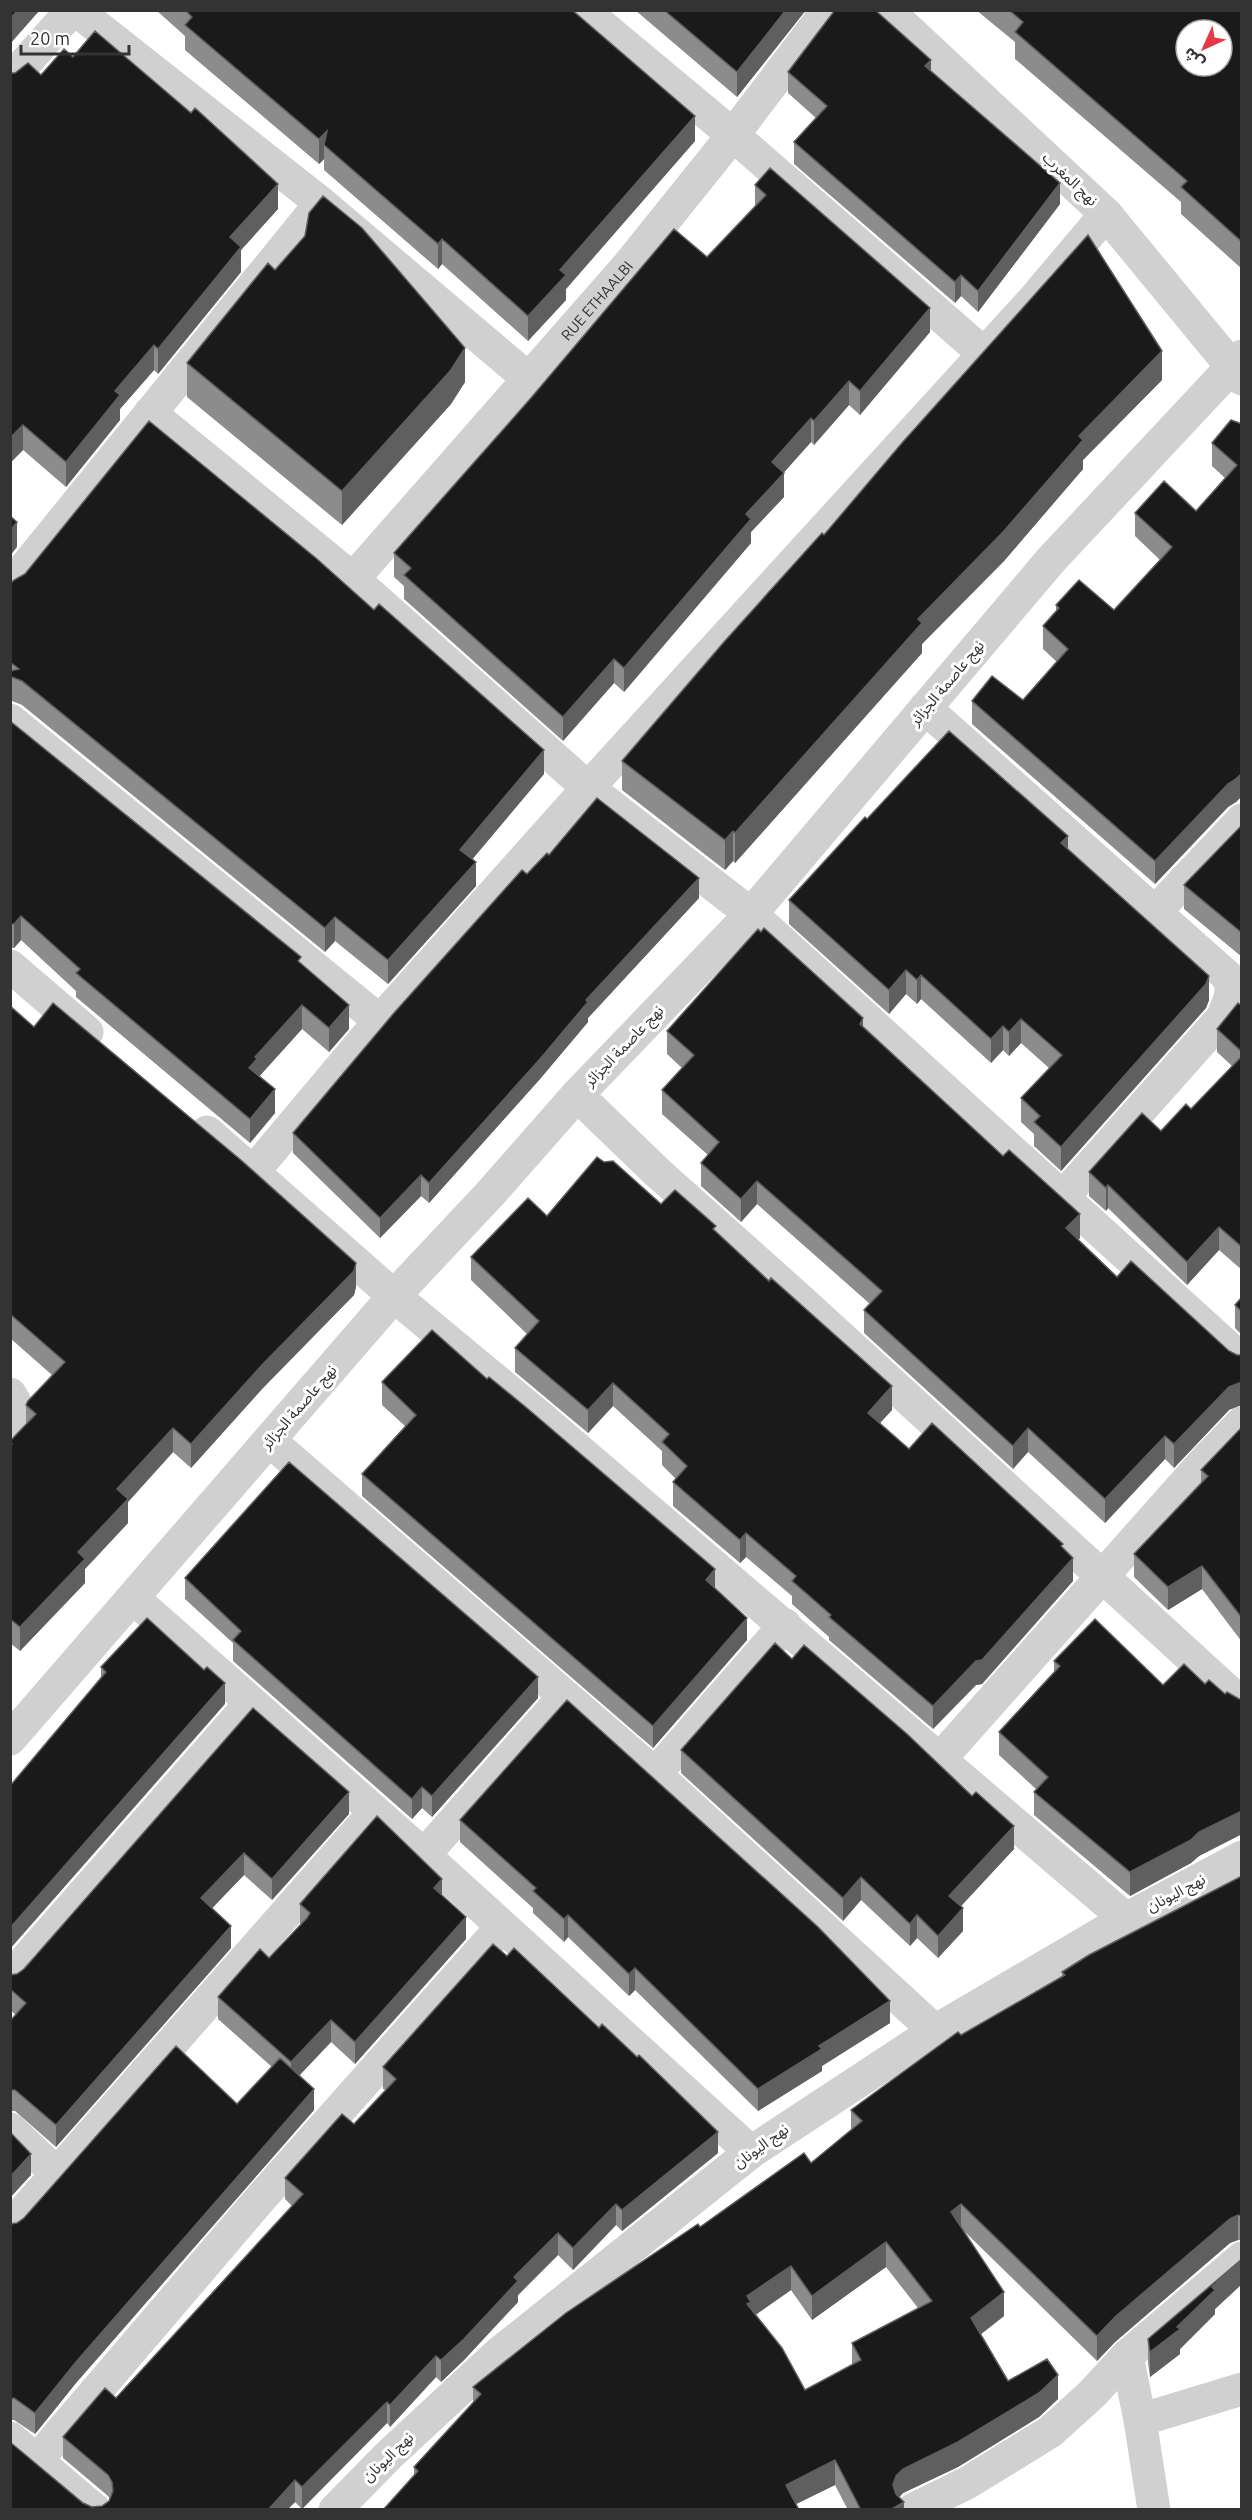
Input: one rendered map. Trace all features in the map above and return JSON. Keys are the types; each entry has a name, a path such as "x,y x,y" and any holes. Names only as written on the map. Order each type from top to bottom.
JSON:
{"street":[{"path":"10,80 74,10 321,203 530,380"},
{"path":"583,10 733,135 982,352"},
{"name":"RUE ETHAALBI","path":"353,579 530,380 733,135 828,10"},
{"name":"نهج المغرب","path":"887,10 1106,213 1238,368"},
{"path":"10,586 321,203"},
{"path":"254,1171 380,1021 588,788 782,578 982,352 1035,298 1106,213"},
{"name":"نهج عاصمة الجزائر","path":"10,1739 394,1296 489,1195 576,1095 751,914 1051,560 1238,368"},
{"path":"150,413 353,579 588,788 751,914 1242,1360"},
{"path":"925,708 1227,976 1232,985 1230,999 1222,1018 1062,1198"},
{"path":"10,720 380,1021"},
{"path":"1155,912 1242,820"},
{"path":"10,966 108,1050"},
{"path":"576,1095 658,1173 1103,1575 1242,1704"},
{"path":"181,1110 254,1171 394,1296 785,1626 1126,1919"},
{"path":"10,1394 15,1402 10,1420"},
{"path":"940,1759 1242,1423"},
{"path":"270,1441 655,1774 935,2031"},
{"path":"133,1598 250,1704 424,1855 751,2152"},
{"path":"655,1774 785,1626"},
{"path":"424,1855 564,1696"},
{"path":"10,1978 250,1704"},
{"path":"10,2227 375,1812"},
{"name":"نهج اليونان","path":"335,2510 389,2455 498,2354 751,2152 935,2031 1126,1919 1242,1857"},
{"path":"38,2459 261,2198 502,1927"},
{"path":"10,2129 56,2173"},
{"path":"912,2510 967,2483 1050,2432 1092,2394 1127,2356 1242,2258"},
{"path":"1127,2356 1154,2510"},
{"path":"1140,2420 1242,2389"},
{"path":"10,2438 38,2459 95,2510"}],"building":[{"path":"10,10 18,10 10,19"},
{"path":"185,10 572,10 695,116 560,270 566,275 528,316 442,239 438,244 324,145 327,131 319,139 185,25 192,17"},
{"path":"664,10 786,10 737,72"},
{"path":"835,10 875,10 931,60 925,66 1060,183 978,291 961,275 955,282 794,142 827,106 788,72"},
{"path":"1009,10 1242,10 1242,242 1181,187 1187,181 1015,32 1023,22"},
{"path":"95,31 191,113 195,108 278,184 230,237 241,247 158,349 154,345 115,391 120,395 66,462 23,425 10,438 10,73 15,73 28,63 41,75 64,49 73,57"},
{"path":"770,168 930,308 860,391 849,381 814,421 811,418 772,462 784,473 746,514 751,519 624,668 614,659 563,717 404,575 411,568 394,553 531,398 674,229 707,257 766,195 755,185"},
{"path":"323,196 362,228 465,348 451,370 342,491 187,363 268,263 275,270 305,236 309,213"},
{"path":"1088,235 1162,351 1079,436 1083,440 1004,531 918,619 922,623 735,833 733,831 725,840 622,761 724,642 822,533 824,535 902,443"},
{"path":"1231,420 1242,424 1242,773 1228,784 1155,861 972,701 992,676 1023,700 1068,649 1043,626 1059,608 1056,605 1079,580 1114,610 1172,547 1135,513 1164,481 1196,511 1237,465 1212,443"},
{"path":"149,421 317,559 374,610 379,604 544,750 460,850 476,862 388,960 335,917 325,928 22,681 10,678 10,671 19,669 10,662 10,584 25,574"},
{"path":"10,516 17,522 10,531"},
{"path":"10,721 301,957 298,961 349,1005 329,1028 302,1005 255,1057 257,1059 249,1068 275,1089 250,1119 76,973 80,969 21,916 14,924 10,924"},
{"path":"949,731 1068,836 1061,843 1209,976 1206,984 1061,1147 1034,1122 1040,1116 1021,1098 1062,1055 1021,1019 1009,1032 1003,1026 991,1039 921,975 917,980 906,970 889,990 789,900 865,817 867,819"},
{"path":"597,798 699,878 586,1000 588,1002 540,1059 429,1183 421,1175 380,1218 293,1133 394,1013 522,870 527,874 547,853 549,855"},
{"path":"1242,825 1242,933 1184,885"},
{"path":"764,928 863,1018 860,1024 1003,1156 1009,1150 1080,1214 1066,1228 1117,1277 1131,1261 1229,1351 1242,1355 1242,1382 1229,1387 1174,1444 1165,1436 1105,1499 1028,1428 1013,1446 864,1310 882,1291 757,1181 741,1199 701,1163 719,1142 662,1090 694,1055 667,1031 758,929 761,932"},
{"path":"53,1003 242,1161 356,1263 354,1271 262,1365 191,1444 173,1428 117,1489 128,1499 78,1552 85,1559 20,1627 10,1619 10,1445 12,1444 10,1441 36,1414 26,1405 28,1401 65,1362 10,1314 10,1006 34,1027"},
{"path":"1238,1003 1242,1006 1242,1052 1217,1029"},
{"path":"1242,1056 1242,1247 1219,1227 1187,1262 1108,1185 1106,1188 1089,1172 1142,1113 1161,1131 1186,1104 1191,1109"},
{"path":"597,1157 604,1162 613,1161 661,1204 675,1190 716,1226 713,1229 769,1281 771,1278 892,1386 868,1413 909,1449 932,1423 1063,1544 1061,1546 1073,1558 982,1660 976,1661 933,1706 829,1617 831,1615 792,1581 796,1576 746,1533 740,1540 673,1482 687,1466 662,1442 669,1434 613,1383 588,1410 515,1348 539,1321 471,1257 528,1198 547,1216"},
{"path":"1242,1297 1242,1312 1235,1305"},
{"path":"432,1330 487,1379 489,1377 528,1409 715,1569 706,1580 747,1618 653,1726 362,1474 416,1415 382,1382"},
{"path":"1242,1427 1242,1618 1202,1566 1168,1587 1134,1554 1208,1476 1201,1470"},
{"path":"289,1462 538,1677 432,1796 422,1787 412,1799 233,1640 241,1631 185,1578"},
{"path":"147,1618 204,1670 207,1667 225,1683 10,1928 10,1786 106,1672 101,1667"},
{"path":"1095,1619 1163,1685 1184,1664 1205,1684 1209,1680 1225,1694 1227,1692 1242,1699 1242,1811 1199,1832 1191,1840 1130,1872 1034,1792 1048,1777 999,1732 1060,1666 1054,1661"},
{"path":"775,1643 792,1659 804,1645 907,1734 972,1796 976,1792 1014,1826 949,1896 963,1908 938,1936 917,1915 910,1924 861,1877 843,1898 681,1750"},
{"path":"567,1700 818,1927 890,2001 819,2046 822,2049 758,2089 635,1968 629,1974 568,1915 564,1919 533,1891 536,1888 460,1820"},
{"path":"253,1708 349,1792 272,1879 244,1853 201,1898 231,1926 56,2125 15,2090 10,2090 10,2021 26,2003 10,1989 10,1975 17,1974 24,1969"},
{"path":"377,1816 442,1879 434,1888 466,1917 355,2042 331,2020 291,2062 218,1997 260,1949 269,1958 307,1918 310,1913 300,1904"},
{"path":"1242,1876 1242,2216 1238,2215 1230,2219 1115,2317 1097,2336 961,2204 951,2212 1004,2292 971,2318 1008,2381 1047,2359 1058,2375 1039,2393 958,2442 903,2469 896,2476 893,2485 896,2494 904,2502 890,2510 861,2510 835,2460 786,2485 799,2510 383,2510 418,2471 414,2467 481,2394 473,2387 566,2313 698,2224 700,2227 804,2153 811,2163 862,2121 851,2110 958,2032 961,2035 1065,1975 1062,1972 1089,1955","holes":["886,2242 932,2301 852,2343 861,2360 805,2390 782,2348 747,2304 751,2302 747,2296 791,2266 812,2296"]},
{"path":"493,1944 507,1956 514,1948 599,2028 602,2024 637,2057 639,2055 718,2132 622,2210 616,2204 573,2248 558,2233 514,2277 518,2281 464,2339 441,2360 436,2356 390,2405 387,2402 302,2487 295,2480 268,2510 10,2510 10,2442 83,2503 92,2507 102,2506 109,2501 113,2491 108,2475 63,2437 105,2388 116,2398 303,2194 285,2178 342,2114 354,2124 396,2079 383,2067"},
{"path":"176,2046 237,2104 280,2058 314,2089 76,2362 35,2413 14,2398 10,2399 10,2224 17,2223 24,2218"},
{"path":"10,2132 31,2154 10,2177"},
{"path":"1242,2259 1212,2287 1215,2290 1177,2327 1180,2329 1150,2352 1148,2339"}]}
